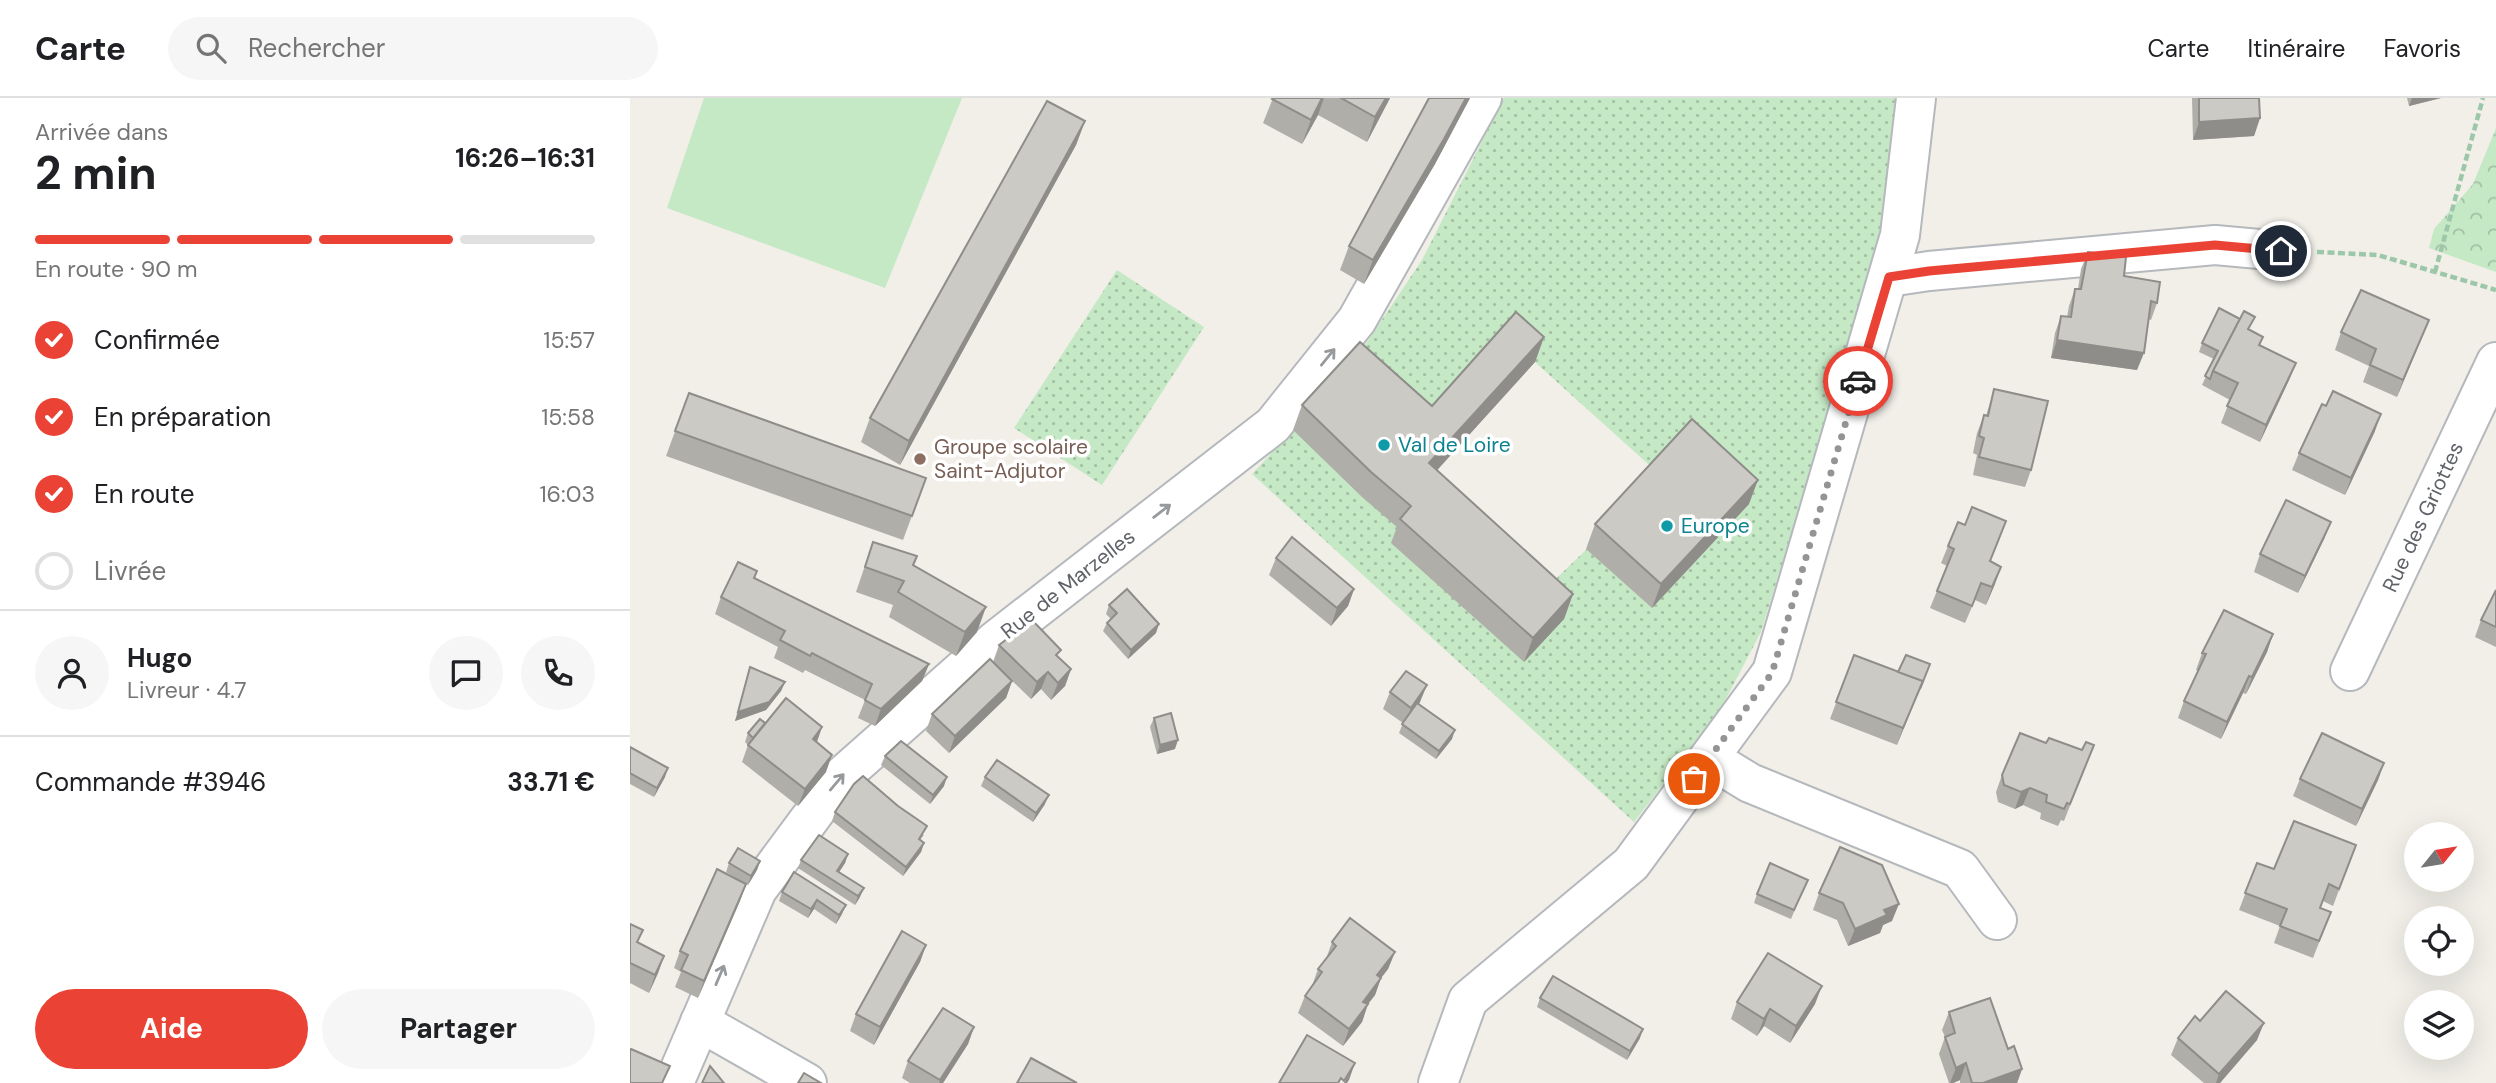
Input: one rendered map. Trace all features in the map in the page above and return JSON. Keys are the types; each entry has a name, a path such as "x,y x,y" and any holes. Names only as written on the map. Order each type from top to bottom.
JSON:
{"street":[{"name":"Rue de Marzelles","path":"674,1083 757,890 840,778 996,640 1273,425 1357,320 1482,98"},
{"path":"1437,1083 1468,1000 1631,864 1772,673 1900,235 1916,98"},
{"path":"1889,277 2215,245 2281,251"},
{"name":"Rue des Griottes","path":"2350,671 2496,362"},
{"path":"1709,758 1750,783 1960,869 1997,920"},
{"path":"700,1022 807,1083"}],"path":[{"path":"2435,272 2483,98"},
{"path":"2281,251 2378,255 2496,289"}],"green space":[{"path":"704,98 962,98 885,288 667,208"},
{"path":"1504,98 1905,98 1875,262 1761,632 1719,712 1634,822 1252,474 1293,430 1539,595 1587,549 1652,608 1657,472 1507,337 1423,430 1351,366 1422,260"},
{"path":"2496,128 2496,272 2429,248 2434,229 2473,184"},
{"path":"1117,270 1204,327 1102,485 1014,428"}],"building":[{"path":"1273,98 1322,98 1311,120"},
{"path":"1341,98 1386,98 1375,117"},
{"path":"1429,98 1466,98 1373,260 1349,246"},
{"path":"2199,98 2259,98 2260,118 2199,122"},
{"path":"1047,101 1085,121 909,441 870,418"},
{"path":"2088,252 2126,257 2124,276 2160,282 2157,303 2151,301 2144,353 2057,340 2061,316 2071,317 2075,289 2081,289"},
{"path":"2361,290 2429,320 2403,380 2370,365 2376,349 2341,332"},
{"path":"2219,308 2240,319 2210,379 2205,376 2218,351 2202,343"},
{"path":"2244,311 2255,317 2248,329 2263,337 2259,345 2296,363 2266,425 2227,406 2238,383 2213,371"},
{"path":"1516,312 1544,337 1429,463 1573,594 1533,638 1400,519 1411,506 1371,472 1302,405 1360,342 1432,406"},
{"path":"1994,389 2048,401 2031,470 1979,457 1984,438 1979,436 1984,415 1988,416"},
{"path":"2333,391 2381,414 2351,478 2299,453 2322,404 2326,406"},
{"path":"689,393 926,478 912,516 675,431"},
{"name":"Europe","path":"1692,419 1758,480 1661,584 1595,524"},
{"path":"2286,500 2331,522 2305,576 2260,554"},
{"path":"1972,507 2006,521 1990,561 2001,567 1992,587 1981,583 1972,606 1937,591 1954,549 1948,546 1958,522 1965,525"},
{"path":"1292,537 1354,589 1337,608 1276,558"},
{"path":"873,542 917,556 913,565 986,607 965,632 898,592 904,581 865,567"},
{"path":"738,562 757,571 754,578 929,664 881,709 865,700 872,684 780,640 785,631 721,597"},
{"path":"1127,589 1159,624 1131,650 1107,623 1117,613 1109,605"},
{"path":"2496,590 2496,627 2481,620"},
{"path":"2224,610 2273,634 2227,722 2184,701 2206,654 2202,653"},
{"path":"1032,620 1061,650 1056,655 1071,669 1058,683 1048,672 1037,682 999,645"},
{"path":"1854,655 1923,681 1903,728 1836,702"},
{"path":"1906,655 1930,664 1920,689 1923,681 1898,672"},
{"path":"990,659 1012,681 955,736 932,714"},
{"path":"750,667 785,682 769,702 738,712"},
{"path":"1406,671 1427,685 1411,708 1390,692"},
{"path":"786,698 822,727 813,739 832,755 805,789 748,745"},
{"path":"1417,703 1455,730 1439,751 1402,724"},
{"path":"1171,713 1178,740 1160,745 1154,718"},
{"path":"760,719 765,723 753,738 748,733"},
{"path":"2020,733 2046,743 2049,738 2082,750 2086,742 2094,745 2070,804 2067,803 2064,809 2046,802 2047,795 2030,788 2021,792 2004,785 2002,775"},
{"path":"2322,733 2384,763 2362,809 2300,779"},
{"path":"901,741 947,777 933,795 885,756"},
{"path":"630,747 668,768 657,788 630,773"},
{"path":"997,760 1049,795 1036,813 985,777"},
{"path":"863,776 927,826 919,839 924,843 906,867 835,812 854,784"},
{"path":"2294,821 2356,845 2339,889 2329,884 2320,908 2331,912 2319,941 2280,926 2287,909 2245,893 2257,863 2274,869"},
{"path":"819,835 848,854 837,871 864,888 858,896 801,860"},
{"path":"1840,847 1882,865 1899,904 1884,910 1887,915 1855,929 1843,903 1819,893"},
{"path":"738,848 760,861 751,876 729,863"},
{"path":"1770,863 1808,880 1794,910 1757,894"},
{"path":"717,869 746,884 704,981 681,970 688,955 680,951"},
{"path":"794,872 846,905 839,915 817,900 811,909 782,892"},
{"path":"1350,918 1395,952 1377,975 1381,978 1363,1002 1368,1004 1349,1029 1305,996 1322,972 1318,969 1336,946 1332,942"},
{"path":"630,924 643,930 637,942 664,956 655,975 630,963"},
{"path":"902,931 926,945 880,1027 856,1014"},
{"path":"1768,953 1822,986 1796,1026 1770,1009 1764,1019 1737,1002"},
{"path":"1553,976 1643,1029 1630,1051 1540,998"},
{"path":"2226,991 2264,1023 2219,1074 2178,1038 2195,1016 2200,1021"},
{"path":"1990,998 2008,1049 2014,1046 2022,1069 1983,1083 1972,1083 1966,1063 1956,1068 1945,1037 1955,1033 1949,1012"},
{"path":"943,1008 974,1027 940,1080 908,1061"},
{"path":"1307,1035 1355,1063 1344,1081 1341,1078 1338,1083 1279,1083"},
{"path":"631,1049 670,1066 662,1083 630,1083"},
{"path":"1031,1058 1077,1083 1017,1083"},
{"path":"710,1066 724,1083 702,1083"},
{"path":"804,1073 821,1083 798,1083"}],"way so far":[{"path":"1694,779 1772,673 1858,381"}],"place":[{"name":"Val de Loire","path":"1384,445"},
{"name":"Groupe scolaire Saint-Adjutor","path":"920,459"},
{"name":"Europe","path":"1667,526"}],"route":[{"path":"1858,381 1889,277 2215,245 2281,251"}]}
